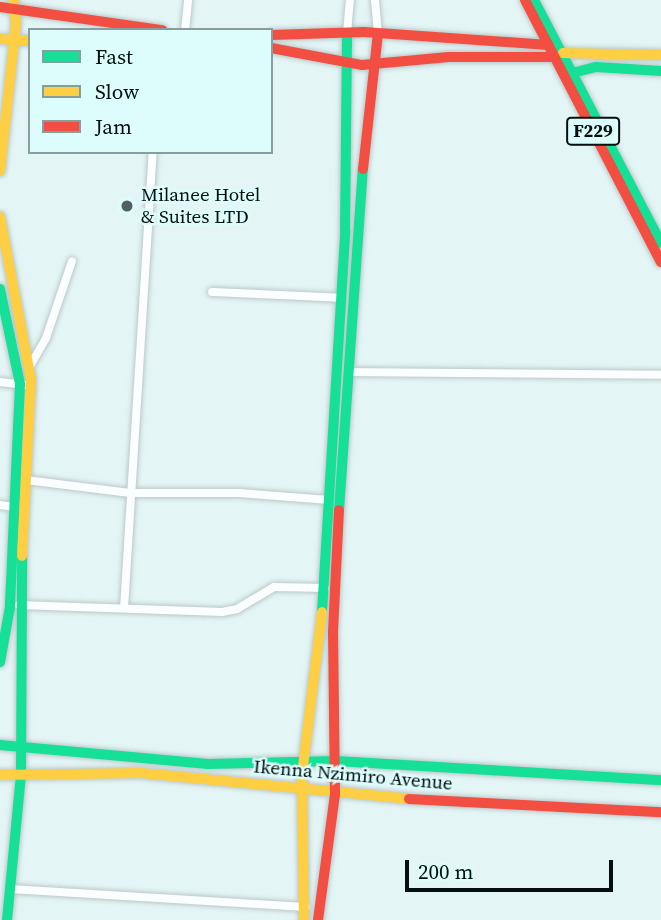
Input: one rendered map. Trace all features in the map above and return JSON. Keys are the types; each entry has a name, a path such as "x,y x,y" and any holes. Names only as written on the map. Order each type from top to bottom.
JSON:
{"street":[{"path":"185,28 188,0"},
{"path":"304,920 303,761 325,588 342,298 344,63 350,0"},
{"path":"318,920 335,794 337,761 333,632 359,209 378,64 375,0"},
{"name":"F229","path":"525,0 549,45 572,74 661,243"},
{"name":"F229","path":"534,0 558,55 661,262"},
{"path":"0,171 14,41 14,4"},
{"path":"0,7 14,4 151,28"},
{"path":"273,35 378,34 549,45"},
{"path":"0,39 28,41"},
{"path":"273,48 344,63 378,64 449,57 661,55"},
{"path":"572,74 596,67 661,71"},
{"path":"124,608 153,154"},
{"path":"0,217 1,237 30,366"},
{"path":"5,919 21,775 15,606 15,507 25,385 30,366 46,338 72,261"},
{"path":"0,289 25,385 26,480 15,606 0,662"},
{"path":"212,292 342,298"},
{"path":"348,372 661,375"},
{"path":"0,382 25,385"},
{"path":"26,480 130,493 239,493 329,500"},
{"path":"0,505 15,507"},
{"path":"0,614 15,606 222,612 237,609 274,587 325,588"},
{"name":"Ikenna Nzimiro Avenue","path":"0,745 197,763 337,761 661,780"},
{"name":"Ikenna Nzimiro Avenue","path":"0,775 152,774 302,792 661,812"},
{"path":"10,889 305,907"}],"traffic: fast":[{"path":"534,0 661,243"},
{"path":"322,612 345,231 347,33"},
{"path":"572,73 596,67 661,71"},
{"path":"339,510 363,169"},
{"path":"0,289 20,384 10,607 0,662"},
{"path":"7,920 21,775 22,556"},
{"path":"0,745 208,764 337,761 661,780"}],"traffic: slow":[{"path":"0,171 16,24 14,0"},
{"path":"0,39 28,41"},
{"path":"563,53 661,55"},
{"path":"0,217 31,379 22,556"},
{"path":"304,920 302,775 322,612"},
{"path":"0,775 141,773 409,799"}],"traffic: jam":[{"path":"525,0 661,262"},
{"path":"0,7 148,28"},
{"path":"273,35 364,32 549,45"},
{"path":"363,169 378,34"},
{"path":"273,48 362,65 449,57 554,57"},
{"path":"318,920 335,794 333,632 339,510"},
{"path":"409,799 661,812"}],"place":[{"name":"Milanee Hotel & Suites LTD","path":"127,206"}]}
